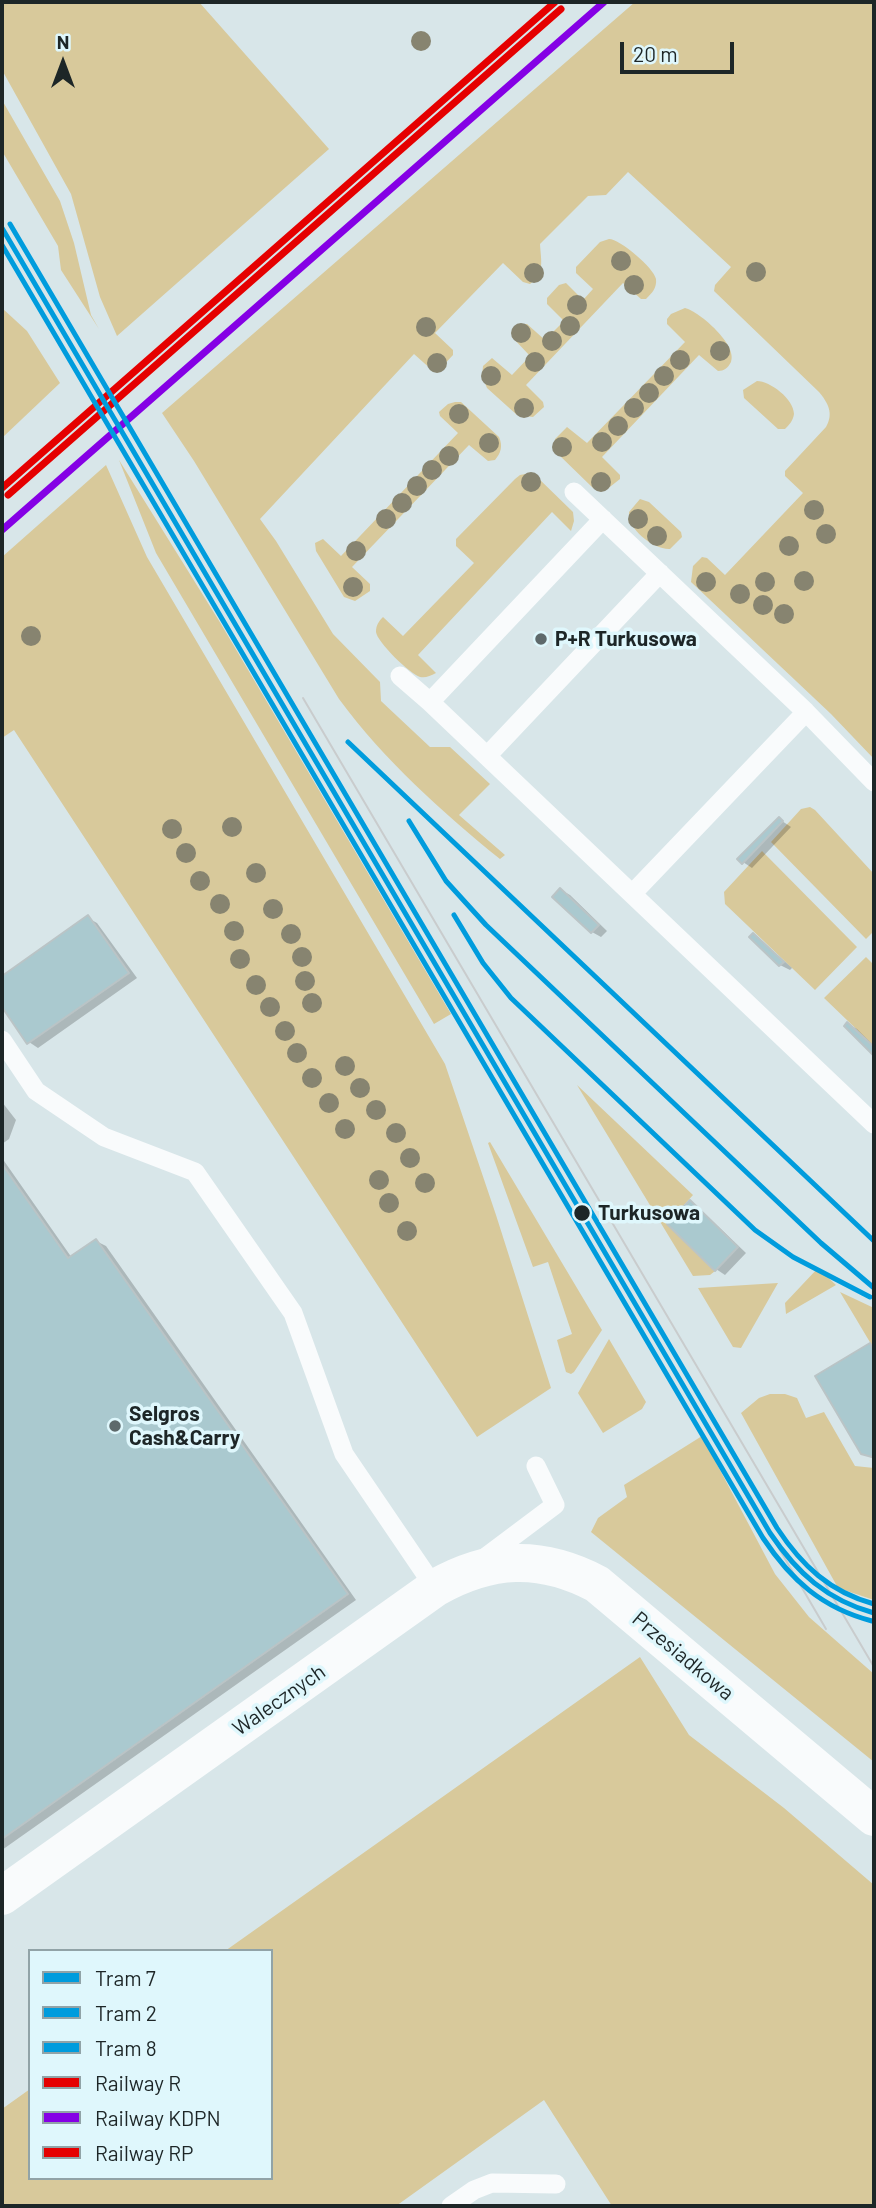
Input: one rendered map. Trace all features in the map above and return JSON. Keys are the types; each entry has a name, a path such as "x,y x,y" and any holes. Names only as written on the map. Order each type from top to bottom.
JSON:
{"street":[{"name":"Przesiadkowa","path":"450,1580 491,1565 526,1563 569,1571 597,1584 874,1817"},
{"name":"Walecznych","path":"2,1896 450,1580"}],"lane":[{"path":"574,492 806,712 874,782"},
{"path":"430,702 603,519"},
{"path":"487,756 660,573"},
{"path":"400,676 874,1124"},
{"path":"632,894 806,712"},
{"path":"2,1040 36,1091 104,1137 195,1172 293,1313 344,1454 450,1580"},
{"name":"Walecznych","path":"450,1580 555,1505 536,1466"},
{"path":"452,2206 474,2190 492,2183 556,2184"}],"shaded area":[{"path":"2,2 199,2 329,149 117,336 100,297 71,194 2,70"},
{"path":"635,2 874,2 874,759 831,714 691,582 693,566 702,557 707,558 725,575 803,493 785,476 785,471 826,427 830,413 819,392 714,291 715,285 731,267 628,172 606,195 588,196 540,244 540,271 530,284 523,282 503,263 435,333 453,350 453,355 438,371 433,371 414,354 260,519 333,634 380,682 381,701 430,747 450,747 490,784 459,815 505,855 500,859 415,784 375,743 339,699 162,413"},
{"path":"2,100 60,201 74,243 91,315 99,329 61,270 58,246 2,151"},
{"path":"609,239 628,249 649,268 656,279 654,290 646,299 641,299 623,283 526,385 543,402 544,407 533,417 517,415 487,388 482,376 483,366 492,358 512,375 530,356 512,337 512,333 521,324 527,324 545,340 564,321 547,304 547,298 559,285 566,283 583,300 593,289 576,273 576,267 600,242"},
{"path":"2,308 27,331 60,383 2,438"},
{"path":"685,308 708,322 723,338 732,355 729,366 718,371 699,355 602,457 620,475 620,479 606,490 593,488 557,453 554,449 555,439 567,427 587,443 685,342 667,324 667,319 671,314"},
{"path":"757,381 774,387 786,397 793,408 792,421 785,429 778,429 744,398 743,390"},
{"path":"455,402 461,402 499,437 499,455 495,460 488,461 469,445 352,567 370,584 370,591 355,601 344,597 316,551 315,543 323,539 341,556 458,433 439,412"},
{"path":"119,460 221,624 451,1014 434,1024 156,553"},
{"path":"106,465 147,557 445,1064 551,1388 477,1437 14,730 2,738 2,557"},
{"path":"530,473 573,512 571,531 552,512 418,655 436,673 424,677 415,675 382,643 376,632 378,623 383,617 403,636 474,563 456,546 456,539 515,479"},
{"path":"640,499 649,502 681,532 682,537 670,549 649,542 632,525 629,512"},
{"path":"810,807 874,874 874,931 866,939 771,842 801,809"},
{"path":"762,851 857,947 815,990 725,904 724,892"},
{"path":"866,957 874,965 874,1046 824,998"},
{"path":"577,1085 693,1195 667,1224 715,1271 710,1275 693,1276"},
{"path":"490,1142 602,1330 571,1374 566,1372 557,1340 572,1334 548,1262 533,1267 488,1143"},
{"path":"818,1268 836,1285 786,1314 785,1303"},
{"path":"778,1283 741,1348 733,1347 698,1288"},
{"path":"840,1292 874,1308 874,1349"},
{"path":"609,1339 646,1402 642,1409 603,1433 578,1393"},
{"path":"770,1394 785,1394 797,1398 806,1418 824,1412 855,1466 874,1468 874,1600 838,1588 741,1413 759,1398"},
{"path":"702,1436 775,1574 809,1617 874,1674 874,1762 591,1532 598,1518 627,1497 624,1485"},
{"path":"640,1657 689,1735 784,1808 874,1885 874,2206 612,2206 544,2100 396,2206 2,2206 2,2109 28,2090 28,2180 273,2180 273,1949 228,1949"}],"building":[{"path":"779,817 783,821 742,864 737,859"},
{"path":"560,888 599,925 591,933 552,897"},
{"path":"88,915 129,973 27,1044 2,1007 2,976"},
{"path":"753,933 784,962 779,966 749,937"},
{"path":"847,1022 874,1047 874,1056 844,1026"},
{"name":"Selgros Cash&Carry","path":"2,1164 68,1258 96,1239 348,1594 2,1839"},
{"path":"690,1200 738,1247 715,1271 667,1224"},
{"path":"870,1343 874,1351 872,1457 861,1454 815,1376"}],"tram line":[{"name":"8","path":"10,224 777,1528 818,1576 844,1592 874,1604"},
{"name":"7","path":"2,228 770,1533 791,1561 814,1583 842,1601 874,1613"},
{"name":"2","path":"2,245 763,1538 785,1567 809,1590 838,1608 872,1621"},
{"path":"303,698 874,1667"},
{"name":"8","path":"348,742 874,1241"},
{"name":"7","path":"409,821 446,881 486,925 821,1243 874,1288"},
{"name":"2","path":"454,915 483,963 511,998 755,1230 793,1257 870,1297"},
{"path":"770,1533 826,1629"}],"rail line":[{"name":"R","path":"2,488 555,2"},
{"name":"KDPN","path":"2,530 604,2"},
{"name":"RP","path":"8,495 561,9"}],"place":[{"name":"P+R Turkusowa","path":"541,639"},
{"name":"Turkusowa","path":"582,1213"},
{"name":"Selgros Cash&Carry","path":"115,1426"}]}
